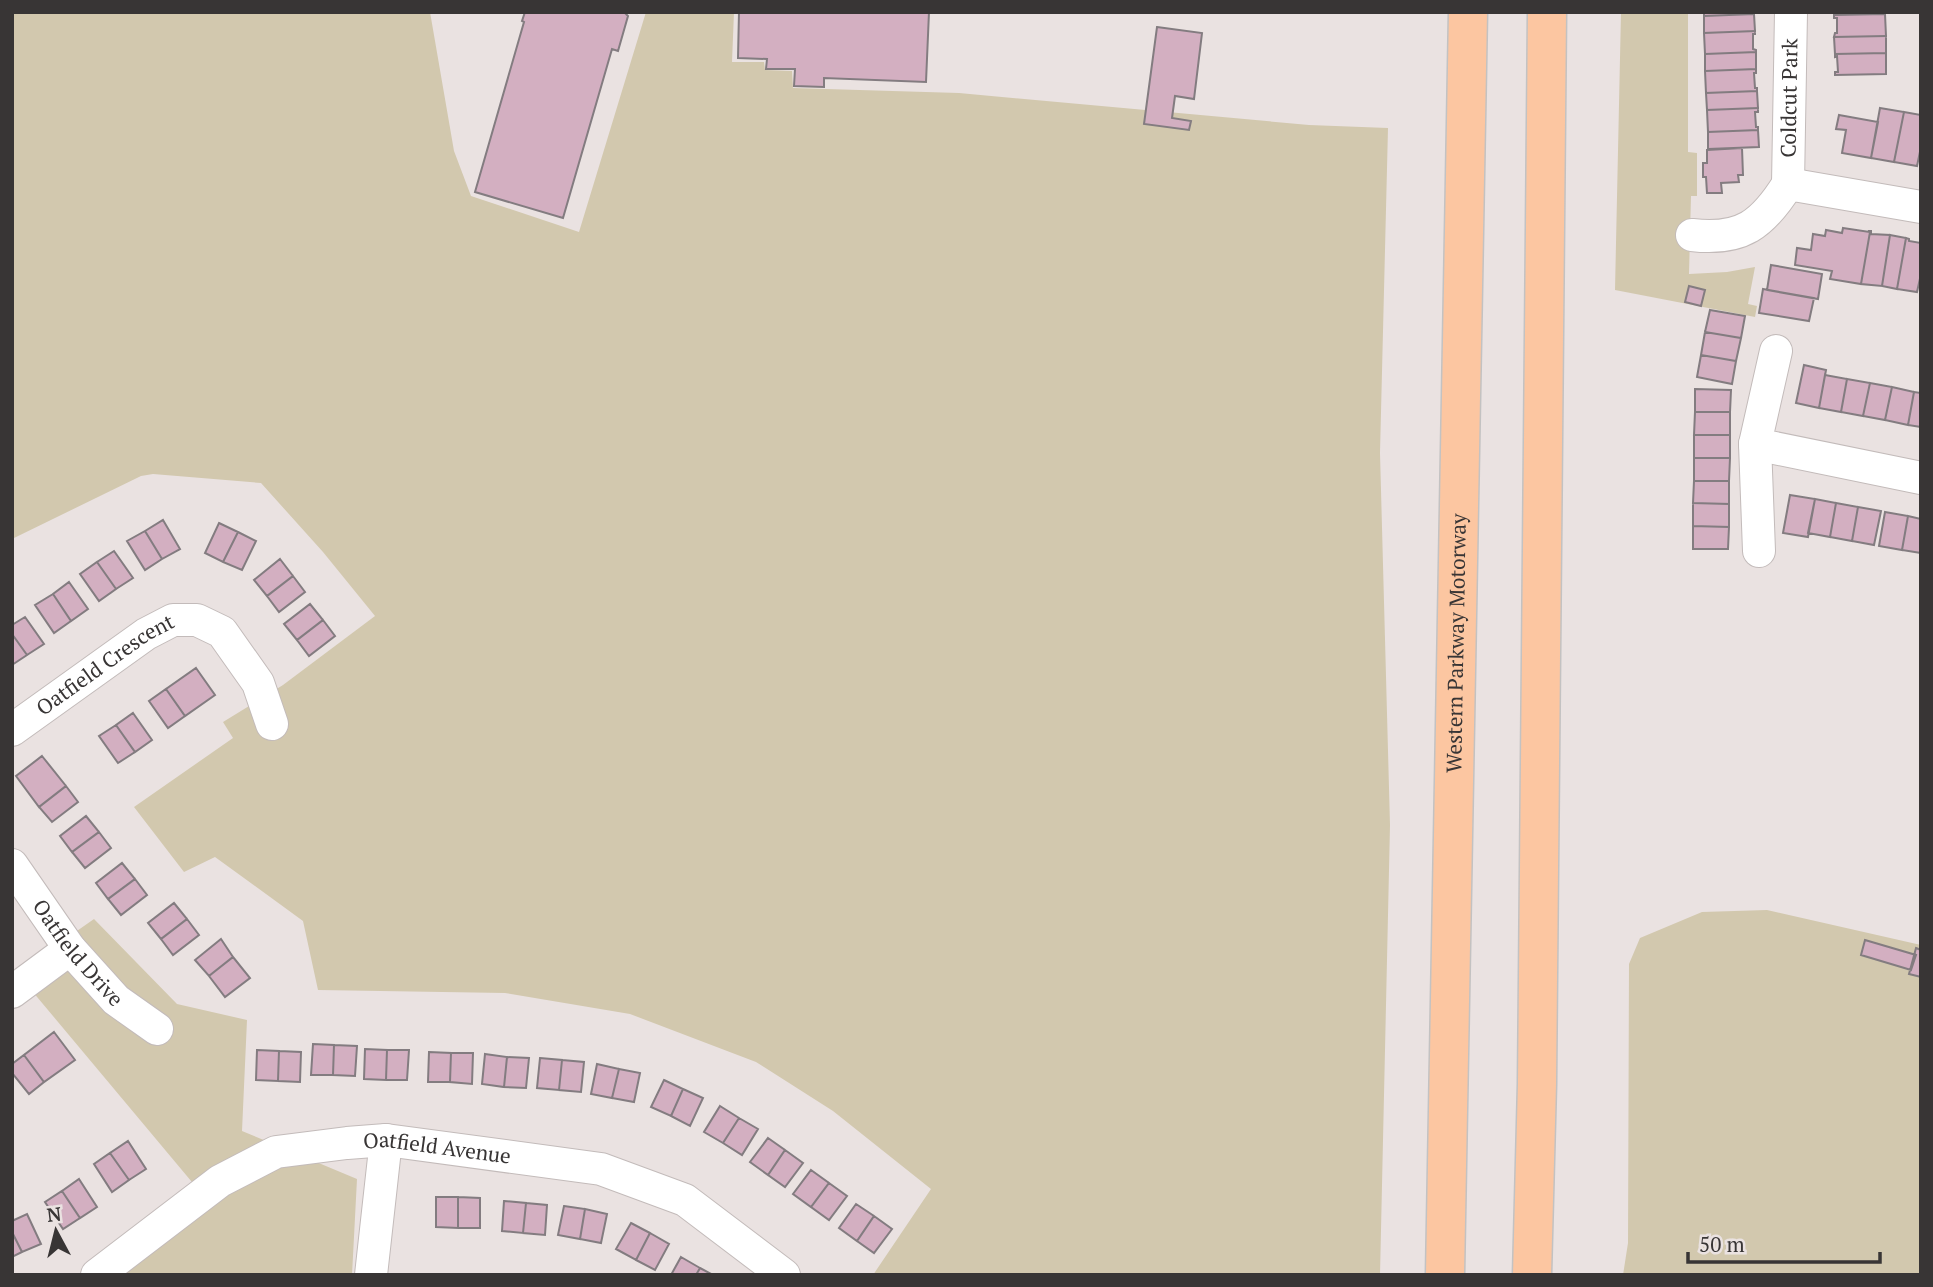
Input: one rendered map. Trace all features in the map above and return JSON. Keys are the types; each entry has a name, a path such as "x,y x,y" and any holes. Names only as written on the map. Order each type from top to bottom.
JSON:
{"highway":[{"name":"Western Parkway Motorway","path":"1445,1275 1468,12"},
{"path":"1532,1275 1537,1084 1547,12"}],"street":[{"name":"Coldcut Park","path":"1692,235 1717,236 1737,233 1749,227 1769,212 1788,184 1791,12"},
{"name":"Coldcut Park","path":"1788,184 1921,207"},
{"path":"1759,551 1755,444 1776,351"},
{"path":"1755,444 1921,478"},
{"name":"Oatfield Crescent","path":"12,730 146,634 173,620 197,620 222,632 258,683 272,724"},
{"name":"Oatfield Drive","path":"12,865 71,949 116,1000 157,1029"},
{"path":"12,992 71,949"},
{"path":"371,1275 386,1140"},
{"name":"Oatfield Avenue","path":"97,1275 220,1181 276,1152 386,1140 601,1169 685,1200 783,1274"}],"shaded area":[{"path":"12,12 430,12 454,151 471,196 579,232 646,12 734,12 732,62 764,62 765,70 792,71 793,88 959,93 1309,125 1388,128 1380,453 1390,825 1380,1275 873,1275 931,1189 833,1111 756,1062 630,1014 505,993 318,990 303,921 215,857 184,872 134,807 233,738 223,722 283,685 375,616 323,552 261,483 153,474 141,476 12,539"},
{"path":"1621,12 1688,12 1688,152 1697,153 1697,196 1691,196 1689,274 1755,267 1748,304 1757,306 1755,317 1615,290"},
{"path":"1767,910 1921,945 1921,1275 1623,1275 1628,1243 1629,964 1640,938 1702,912"},
{"path":"94,919 177,1004 247,1020 242,1131 357,1179 352,1275 122,1275 212,1206 17,973"}],"building":[{"path":"525,12 624,12 628,16 618,51 612,49 563,218 475,192"},
{"path":"739,12 929,12 926,82 824,78 824,87 794,86 795,69 766,69 767,59 738,58"},
{"path":"1704,12 1754,12 1754,14 1704,16"},
{"path":"1834,12 1885,12 1885,14 1834,15"},
{"path":"1754,14 1755,31 1704,33 1704,16"},
{"path":"1885,14 1886,36 1834,37 1837,33 1837,18 1834,18 1834,15"},
{"path":"1157,27 1202,33 1194,99 1175,96 1172,118 1191,121 1189,130 1144,124"},
{"path":"1755,31 1753,49 1756,52 1705,54 1704,33"},
{"path":"1886,36 1886,53 1835,54 1834,37"},
{"path":"1756,52 1756,69 1705,71 1705,54"},
{"path":"1886,53 1886,74 1835,75 1835,72 1838,72 1835,54"},
{"path":"1756,69 1754,73 1757,91 1706,93 1705,71"},
{"path":"1757,91 1758,108 1707,110 1706,93"},
{"path":"1758,108 1758,112 1755,112 1758,130 1708,132 1707,110"},
{"path":"1880,108 1904,112 1894,162 1871,158"},
{"path":"1904,112 1921,115 1921,147 1917,166 1894,162"},
{"path":"1839,115 1878,122 1871,158 1842,153 1846,130 1836,129"},
{"path":"1758,130 1759,147 1708,149 1708,132"},
{"path":"1742,148 1743,175 1738,175 1739,182 1721,183 1722,193 1707,193 1703,163 1707,163 1707,150"},
{"path":"1843,228 1870,232 1861,284 1830,279 1832,271 1795,265 1797,248 1811,250 1813,234 1825,236 1826,230 1842,233"},
{"path":"1868,231 1871,231 1871,234 1890,235 1882,286 1861,284 1870,232"},
{"path":"1890,235 1906,238 1897,289 1882,286"},
{"path":"1906,238 1921,243 1921,274 1917,292 1897,289"},
{"path":"1771,265 1822,274 1818,299 1767,290"},
{"path":"1689,286 1705,290 1701,306 1685,302"},
{"path":"1763,289 1814,298 1809,321 1759,313"},
{"path":"1710,310 1745,316 1741,338 1705,332"},
{"path":"1705,332 1741,338 1736,361 1701,355"},
{"path":"1701,355 1736,361 1732,384 1697,377"},
{"path":"1804,365 1826,370 1819,408 1796,403"},
{"path":"1825,375 1847,379 1841,412 1819,408"},
{"path":"1847,379 1870,383 1863,416 1841,412"},
{"path":"1870,383 1892,387 1885,420 1863,416"},
{"path":"1892,387 1914,392 1908,425 1885,420"},
{"path":"1695,389 1731,390 1730,412 1695,412"},
{"path":"1914,392 1921,393 1921,427 1908,425"},
{"path":"1695,412 1730,412 1730,435 1694,435"},
{"path":"1694,435 1730,435 1730,458 1694,458"},
{"path":"1694,458 1730,458 1729,481 1694,481"},
{"path":"1694,481 1729,481 1729,504 1693,503"},
{"path":"1790,495 1815,499 1808,537 1783,533"},
{"path":"1815,499 1836,503 1830,537 1808,533"},
{"path":"1693,503 1729,504 1729,527 1693,526"},
{"path":"1836,503 1858,507 1852,541 1830,537"},
{"path":"1858,507 1881,511 1874,545 1852,541"},
{"path":"1885,512 1908,516 1902,550 1879,546"},
{"path":"1908,516 1921,519 1921,553 1902,550"},
{"path":"163,520 180,549 162,559 145,531"},
{"path":"219,523 238,532 223,562 205,553"},
{"path":"1693,526 1729,527 1728,549 1693,549"},
{"path":"145,531 162,559 145,570 127,541"},
{"path":"238,532 256,541 242,570 223,562"},
{"path":"114,551 133,578 116,589 97,562"},
{"path":"280,559 293,576 267,596 254,580"},
{"path":"97,562 116,589 99,601 80,574"},
{"path":"293,576 305,592 279,612 267,596"},
{"path":"69,582 88,609 71,621 53,594"},
{"path":"53,594 71,621 54,633 35,605"},
{"path":"310,604 323,620 297,640 284,624"},
{"path":"25,617 44,644 27,655 12,634 12,625"},
{"path":"323,620 335,636 309,656 297,640"},
{"path":"12,634 27,655 12,665"},
{"path":"196,668 215,695 185,716 166,689"},
{"path":"166,689 185,716 168,728 149,701"},
{"path":"133,713 152,740 135,752 116,725"},
{"path":"116,725 135,752 118,763 99,736"},
{"path":"42,756 66,786 39,807 16,776"},
{"path":"66,786 78,802 52,822 39,807"},
{"path":"86,816 99,832 72,852 60,836"},
{"path":"99,832 111,848 85,868 72,852"},
{"path":"122,863 135,879 108,899 96,883"},
{"path":"135,879 147,895 121,915 108,899"},
{"path":"174,903 187,919 161,939 148,923"},
{"path":"187,919 199,935 173,955 161,939"},
{"path":"221,939 233,957 209,976 195,960"},
{"path":"1865,940 1916,955 1911,970 1861,955"},
{"path":"1916,948 1921,950 1921,977 1909,974"},
{"path":"233,957 250,978 225,997 209,976"},
{"path":"54,1032 75,1060 44,1082 24,1055"},
{"path":"313,1044 334,1045 333,1075 311,1075"},
{"path":"334,1045 357,1046 355,1076 333,1075"},
{"path":"365,1049 387,1050 386,1080 364,1079"},
{"path":"257,1050 279,1051 278,1081 256,1080"},
{"path":"387,1050 409,1050 407,1080 386,1080"},
{"path":"279,1051 301,1052 300,1082 278,1081"},
{"path":"429,1052 451,1053 450,1082 428,1082"},
{"path":"451,1053 473,1053 472,1084 450,1082"},
{"path":"485,1054 507,1057 504,1087 482,1084"},
{"path":"24,1055 44,1082 29,1094 12,1073 12,1064"},
{"path":"507,1057 529,1058 526,1088 504,1087"},
{"path":"540,1058 562,1060 559,1090 537,1088"},
{"path":"562,1060 584,1062 581,1092 559,1090"},
{"path":"597,1064 619,1069 612,1098 591,1094"},
{"path":"619,1069 640,1073 634,1102 612,1098"},
{"path":"664,1080 683,1089 671,1116 651,1107"},
{"path":"683,1089 703,1098 690,1126 671,1116"},
{"path":"720,1106 739,1118 723,1143 704,1132"},
{"path":"739,1118 758,1129 742,1155 723,1143"},
{"path":"768,1138 785,1150 768,1175 750,1162"},
{"path":"128,1141 146,1169 129,1180 110,1153"},
{"path":"785,1150 803,1163 785,1187 768,1175"},
{"path":"110,1153 129,1180 112,1192 94,1164"},
{"path":"811,1170 829,1183 811,1207 793,1194"},
{"path":"79,1179 97,1207 80,1218 62,1191"},
{"path":"829,1183 847,1196 829,1220 811,1207"},
{"path":"62,1191 80,1218 63,1229 45,1202"},
{"path":"436,1197 458,1197 458,1228 436,1227"},
{"path":"458,1197 480,1198 480,1228 458,1228"},
{"path":"504,1201 526,1203 523,1233 502,1231"},
{"path":"526,1203 547,1205 545,1235 523,1233"},
{"path":"856,1204 874,1216 857,1241 839,1228"},
{"path":"564,1206 585,1209 580,1239 558,1235"},
{"path":"585,1209 607,1214 601,1243 580,1239"},
{"path":"27,1214 41,1244 22,1252 12,1232 12,1221"},
{"path":"874,1216 892,1229 874,1253 857,1241"},
{"path":"631,1223 650,1233 636,1260 616,1249"},
{"path":"12,1232 22,1252 12,1257"},
{"path":"650,1233 669,1244 655,1270 636,1260"},
{"path":"681,1257 700,1268 696,1275 671,1275"},
{"path":"700,1268 713,1275 696,1275"}]}
